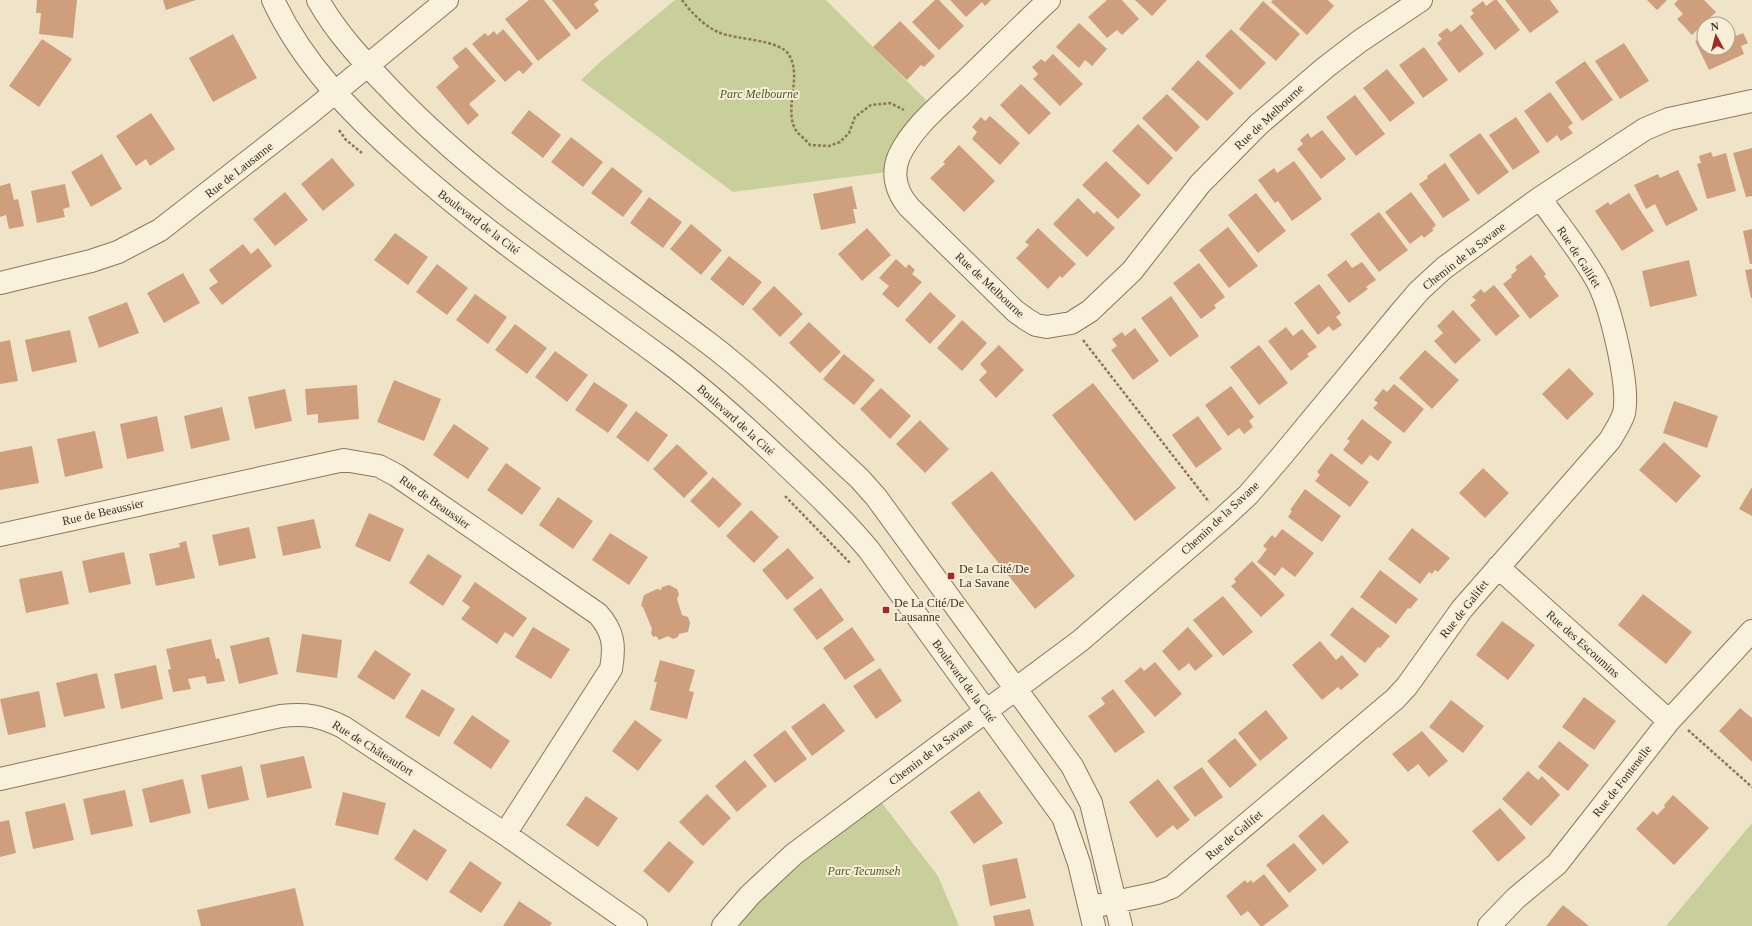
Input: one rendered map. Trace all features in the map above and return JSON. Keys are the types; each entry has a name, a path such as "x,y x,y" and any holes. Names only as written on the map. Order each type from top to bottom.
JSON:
{"street":[{"name":"Boulevard de la Cité","path":"273,0 286,26 335,93 373,133 441,193 698,385 827,503 869,550 1063,818 1079,863 1092,916"},
{"path":"318,0 338,30 368,66 406,107 471,165 509,196 708,343 738,367 859,478 889,514 1072,766 1091,803 1120,926"},
{"name":"Rue de Lausanne","path":"0,283 90,261 118,252 140,242 183,214 335,93 447,0"},
{"name":"Rue de Melbourne","path":"1049,0 913,133 898,157 895,171 896,184 900,196 906,204 1015,311 1036,325 1047,327 1070,323 1090,311 1132,271 1200,184 1259,124 1331,63 1360,41 1421,0"},
{"name":"Chemin de la Savane","path":"723,926 750,895 794,854 985,710 1080,641 1222,519 1248,495 1419,291 1444,268 1540,198 1645,129 1669,119 1752,101"},
{"name":"Rue de Galifet","path":"1092,916 1115,903 1157,893 1172,887 1386,707 1407,686 1462,609 1610,440 1619,425 1624,412 1624,383 1610,315 1596,280 1540,198"},
{"name":"Rue de Beaussier","path":"0,536 344,460 379,466 396,475 598,614 607,625 612,639 614,652 611,669 505,834"},
{"name":"Rue des Escoumins","path":"1498,567 1669,720"},
{"name":"Rue de Fontenelle","path":"1489,926 1516,898 1561,860 1669,720 1752,631"},
{"name":"Rue de Châteaufort","path":"0,779 281,716 298,714 314,715 330,720 343,727 505,834 636,926"}],"path":[{"path":"682,0 701,20 718,32 778,46 789,54 795,70 792,115 797,131 810,145 829,146 840,142 849,132 855,117 871,105 890,102 908,112 922,124"},
{"path":"338,128 346,140 364,155"},
{"path":"1070,323 1222,519"},
{"path":"783,494 852,566"},
{"path":"1669,720 1692,731 1752,787"}],"green space":[{"name":"Parc Melbourne","path":"675,0 826,0 935,109 895,171 733,192 581,80 600,62"},
{"name":"Parc Tecumseh","path":"875,794 938,876 959,926 723,926"},
{"path":"1752,823 1752,926 1666,926"}],"building":[{"path":"37,0 77,0 73,38 39,34 41,13 36,13"},
{"path":"163,0 196,0 166,10"},
{"path":"529,0 544,0 571,35 538,61 505,19"},
{"path":"552,0 599,0 594,4 599,11 576,30"},
{"path":"935,0 939,0 964,26 939,50 912,22"},
{"path":"950,0 991,0 985,6 982,2 966,17"},
{"path":"1107,0 1122,0 1139,19 1122,35 1117,30 1107,38 1088,17"},
{"path":"1135,0 1167,0 1152,16"},
{"path":"1273,0 1328,0 1334,6 1307,35 1271,2"},
{"path":"1494,0 1497,0 1520,30 1495,50 1470,17 1474,13 1471,10 1483,1 1486,6"},
{"path":"1505,0 1550,0 1559,12 1530,33"},
{"path":"1647,0 1667,0 1657,10"},
{"path":"1678,0 1704,0 1716,12 1712,16 1696,16 1696,31 1692,35 1677,19 1683,14 1674,4"},
{"path":"1263,1 1300,34 1276,61 1239,29"},
{"path":"900,21 935,56 924,67 921,65 907,80 873,47"},
{"path":"1079,23 1107,49 1092,66 1085,60 1079,68 1056,47"},
{"path":"1461,24 1484,54 1459,73 1437,43 1442,39 1438,35 1447,28 1451,32"},
{"path":"503,29 533,64 523,74 519,70 505,82 472,44 485,33 488,36 494,31 497,35"},
{"path":"1231,29 1266,63 1240,90 1205,56"},
{"path":"1743,33 1748,43 1741,46 1744,54 1709,70 1702,56 1736,56 1736,36"},
{"path":"233,34 257,78 213,102 189,58"},
{"path":"42,39 72,59 39,107 9,86"},
{"path":"1624,43 1649,81 1620,99 1595,61"},
{"path":"466,47 496,81 469,104 479,115 468,125 436,87 459,67 452,58"},
{"path":"1424,47 1448,80 1423,98 1399,65"},
{"path":"1053,54 1083,84 1060,106 1033,79 1038,74 1032,67 1041,59 1045,62"},
{"path":"1198,60 1234,93 1207,121 1171,89"},
{"path":"1585,61 1613,100 1582,121 1555,82"},
{"path":"1387,69 1415,103 1390,122 1363,88"},
{"path":"1021,84 1051,113 1029,135 1000,105"},
{"path":"1550,92 1573,123 1568,127 1573,133 1561,141 1557,135 1547,143 1524,111"},
{"path":"1167,94 1200,127 1176,152 1142,118"},
{"path":"1355,95 1385,134 1356,156 1326,117"},
{"path":"529,110 561,135 543,158 511,133"},
{"path":"151,113 175,149 150,166 146,159 136,166 116,136"},
{"path":"990,116 1020,143 1000,165 972,139 977,132 972,127 981,117 985,121"},
{"path":"1516,117 1540,152 1513,170 1489,135"},
{"path":"1138,124 1173,158 1148,185 1112,151"},
{"path":"1322,130 1346,159 1321,179 1297,149 1303,144 1300,140 1308,133 1311,138"},
{"path":"1480,133 1509,172 1478,195 1449,155"},
{"path":"571,137 603,162 583,187 551,162"},
{"path":"959,145 995,181 964,212 930,178 945,164 943,162"},
{"path":"1752,148 1752,196 1746,197 1733,153"},
{"path":"1711,152 1713,157 1726,153 1736,191 1707,199 1697,164 1701,163 1699,156"},
{"path":"102,154 122,189 91,207 71,172"},
{"path":"332,158 355,185 323,211 301,184"},
{"path":"1106,161 1141,195 1118,219 1082,185"},
{"path":"1294,161 1322,199 1292,221 1278,201 1275,203 1258,180 1274,168 1277,173"},
{"path":"1445,163 1470,200 1443,218 1419,184"},
{"path":"612,167 643,191 623,217 591,193"},
{"path":"1678,170 1698,210 1666,226 1655,204 1646,209 1634,185 1658,174 1660,178"},
{"path":"10,183 14,200 18,199 24,226 9,229 6,215 0,217 0,186"},
{"path":"65,184 70,207 63,209 65,217 37,223 31,191"},
{"path":"852,186 857,209 853,209 856,223 821,230 813,194"},
{"path":"285,192 308,220 275,246 253,219"},
{"path":"1411,192 1436,225 1432,229 1434,230 1424,238 1422,235 1410,244 1385,212"},
{"path":"1256,193 1286,231 1258,253 1228,215"},
{"path":"1629,193 1654,231 1622,251 1595,211 1608,202 1610,205"},
{"path":"649,197 682,222 663,248 630,223"},
{"path":"1078,198 1094,214 1097,211 1115,228 1087,257 1053,224"},
{"path":"1379,212 1408,250 1379,272 1350,234"},
{"path":"691,224 722,250 701,275 670,249"},
{"path":"1228,227 1258,266 1229,288 1199,250"},
{"path":"867,228 891,255 862,281 838,254"},
{"path":"1038,228 1076,264 1062,278 1060,276 1048,289 1016,258 1029,245 1025,242"},
{"path":"1752,229 1752,264 1750,264 1743,231"},
{"path":"395,233 428,257 408,285 374,260"},
{"path":"243,244 251,254 258,248 272,266 222,305 209,288 218,282 209,270"},
{"path":"1531,255 1546,274 1544,276 1559,296 1530,319 1503,284 1512,277 1511,275 1517,270 1515,267"},
{"path":"729,256 762,282 743,306 710,279"},
{"path":"896,259 906,268 909,264 915,270 912,274 922,282 898,308 882,294 889,286 879,278"},
{"path":"1346,260 1352,268 1362,262 1376,280 1366,287 1368,289 1349,303 1327,275"},
{"path":"1689,260 1697,296 1650,307 1642,271"},
{"path":"1199,263 1225,297 1214,305 1216,308 1201,319 1173,283"},
{"path":"437,264 468,288 447,315 416,292"},
{"path":"1752,269 1752,298 1751,298 1745,270"},
{"path":"183,273 200,303 164,323 147,293"},
{"path":"1319,284 1341,313 1336,317 1342,325 1333,331 1329,326 1318,335 1294,303"},
{"path":"1494,285 1520,316 1496,336 1470,305 1476,300 1472,297 1481,289 1484,293"},
{"path":"774,286 803,314 780,337 752,309"},
{"path":"930,292 956,316 930,344 905,320"},
{"path":"475,294 507,317 488,344 456,320"},
{"path":"1171,296 1199,336 1170,357 1141,318"},
{"path":"127,302 139,333 99,348 88,317"},
{"path":"1453,310 1481,340 1455,364 1434,341 1443,333 1437,326"},
{"path":"962,320 987,343 962,371 937,348"},
{"path":"809,322 841,352 820,373 789,343"},
{"path":"515,324 547,348 527,374 495,350"},
{"path":"1286,327 1293,336 1302,329 1317,347 1307,354 1309,356 1291,371 1268,341"},
{"path":"1135,328 1159,361 1133,380 1111,350 1117,346 1112,339 1122,332 1125,336"},
{"path":"70,330 77,362 32,372 25,340"},
{"path":"10,340 18,381 0,384 0,342"},
{"path":"999,345 1024,370 996,398 979,380 987,372 980,364"},
{"path":"1259,345 1288,383 1259,405 1230,367"},
{"path":"1425,350 1459,380 1432,409 1399,378"},
{"path":"555,351 588,375 567,402 535,377"},
{"path":"844,354 875,380 854,405 823,379"},
{"path":"1569,368 1594,394 1567,420 1542,394"},
{"path":"394,380 441,399 424,441 377,422"},
{"path":"594,382 628,405 608,433 575,410"},
{"path":"1093,383 1176,488 1135,521 1052,415"},
{"path":"1394,384 1424,409 1404,433 1373,408 1378,403 1374,400 1383,389 1387,392"},
{"path":"357,385 359,419 318,423 318,414 307,415 305,389"},
{"path":"1231,386 1254,417 1249,421 1253,427 1244,434 1239,428 1228,436 1205,405"},
{"path":"881,388 911,416 890,439 860,409"},
{"path":"285,389 292,421 255,429 248,397"},
{"path":"1674,401 1718,416 1707,448 1663,433"},
{"path":"222,407 230,440 191,449 184,416"},
{"path":"636,411 668,435 648,462 616,437"},
{"path":"157,416 164,451 127,459 120,424"},
{"path":"1198,416 1222,449 1196,468 1172,435"},
{"path":"1362,419 1392,442 1378,461 1370,455 1362,465 1343,450 1350,441 1347,439"},
{"path":"920,420 949,449 925,473 896,444"},
{"path":"454,424 489,448 468,479 433,455"},
{"path":"95,431 103,468 65,477 57,439"},
{"path":"1664,442 1701,476 1676,503 1639,470"},
{"path":"677,444 708,473 684,498 653,469"},
{"path":"32,446 39,483 0,490 0,452"},
{"path":"1331,453 1369,482 1350,507 1315,481 1320,475 1317,472"},
{"path":"506,463 541,488 522,515 487,490"},
{"path":"1483,468 1509,493 1485,518 1459,493"},
{"path":"992,471 1075,576 1035,609 951,503"},
{"path":"713,477 742,504 719,528 690,501"},
{"path":"1752,487 1752,516 1739,509"},
{"path":"1305,489 1341,516 1322,542 1288,517 1292,511 1290,510"},
{"path":"558,497 593,521 573,549 539,525"},
{"path":"751,510 779,537 754,563 726,536"},
{"path":"369,513 404,529 390,562 355,546"},
{"path":"314,519 321,548 283,556 277,527"},
{"path":"249,527 256,558 219,566 212,535"},
{"path":"1412,528 1450,558 1438,572 1435,570 1432,574 1429,572 1420,584 1388,559"},
{"path":"1282,529 1314,553 1295,577 1282,567 1275,576 1257,562 1267,549 1263,546 1272,535 1275,538"},
{"path":"610,533 648,557 629,585 592,560"},
{"path":"186,541 195,578 156,586 149,554 180,547 179,543"},
{"path":"788,548 814,578 787,600 762,570"},
{"path":"124,552 131,584 89,593 82,561"},
{"path":"428,554 462,576 443,606 409,583"},
{"path":"1252,561 1285,595 1261,617 1231,586 1236,582 1234,579"},
{"path":"1380,570 1418,599 1410,609 1408,608 1396,624 1360,597"},
{"path":"62,571 69,604 26,613 19,579"},
{"path":"475,582 527,618 513,637 505,632 497,644 461,619 470,607 462,601"},
{"path":"669,585 677,589 679,594 677,599 682,615 688,617 690,623 688,632 679,634 678,637 673,639 668,636 659,640 656,636 653,637 651,633 652,629 643,607 641,606 644,595 657,589 661,590 662,587"},
{"path":"821,588 844,620 817,640 793,609"},
{"path":"1643,594 1692,632 1666,664 1618,625"},
{"path":"1223,596 1253,632 1223,656 1193,620"},
{"path":"1352,607 1390,636 1380,648 1378,647 1365,663 1330,635"},
{"path":"1502,621 1535,645 1508,680 1476,655"},
{"path":"533,627 570,649 551,679 515,657"},
{"path":"852,627 875,660 845,680 823,648"},
{"path":"1188,627 1213,656 1195,671 1189,663 1179,671 1162,651"},
{"path":"302,634 342,640 337,678 296,672"},
{"path":"269,637 278,674 239,684 230,646"},
{"path":"211,639 216,659 219,658 225,681 207,684 205,676 188,679 191,689 173,692 168,670 171,669 166,649"},
{"path":"1320,641 1336,660 1342,655 1359,675 1341,690 1338,687 1322,700 1292,665"},
{"path":"375,650 411,674 394,700 357,677"},
{"path":"660,660 695,670 689,691 694,692 687,719 650,710 657,682 654,682"},
{"path":"1155,662 1182,694 1155,717 1124,681 1141,667 1144,671"},
{"path":"156,665 163,699 121,709 114,674"},
{"path":"880,668 902,701 876,719 853,686"},
{"path":"97,673 105,708 64,717 56,683"},
{"path":"422,689 455,709 439,737 405,717"},
{"path":"1113,689 1145,732 1115,753 1088,716 1105,704 1101,698"},
{"path":"39,691 46,727 8,735 0,699"},
{"path":"1584,697 1616,721 1594,750 1562,727"},
{"path":"1451,700 1484,726 1463,753 1429,727"},
{"path":"824,703 845,731 812,756 791,727"},
{"path":"1740,708 1752,718 1752,762 1719,731"},
{"path":"1266,710 1288,738 1260,761 1238,733"},
{"path":"472,715 510,741 491,769 453,743"},
{"path":"635,720 662,740 638,771 612,751"},
{"path":"785,730 807,759 775,783 753,755"},
{"path":"1422,731 1448,761 1429,777 1418,764 1408,772 1392,754"},
{"path":"1235,738 1257,765 1230,788 1207,761"},
{"path":"1559,741 1589,765 1568,791 1538,767"},
{"path":"304,756 312,788 267,798 260,765"},
{"path":"745,760 767,786 737,812 715,786"},
{"path":"242,766 249,800 208,809 201,775"},
{"path":"1202,767 1223,797 1195,817 1173,787"},
{"path":"1528,771 1538,780 1542,776 1560,795 1531,826 1502,799"},
{"path":"183,779 191,813 150,823 142,789"},
{"path":"1158,779 1190,820 1177,830 1173,825 1157,838 1129,802"},
{"path":"125,790 133,826 91,835 83,799"},
{"path":"979,791 1003,823 974,844 950,812"},
{"path":"343,792 386,803 378,835 335,825"},
{"path":"707,794 731,818 703,846 679,822"},
{"path":"1673,795 1709,828 1674,865 1636,829 1653,811 1657,815 1665,807 1664,805"},
{"path":"586,796 618,818 598,847 566,825"},
{"path":"65,803 74,840 33,849 25,812"},
{"path":"1500,808 1526,838 1498,862 1472,831"},
{"path":"1323,814 1349,842 1323,865 1298,836"},
{"path":"9,820 16,853 0,857 0,822"},
{"path":"414,829 447,850 427,881 394,859"},
{"path":"669,841 694,862 669,893 643,871"},
{"path":"1294,843 1317,870 1289,893 1266,865"},
{"path":"1017,858 1026,898 990,906 982,865"},
{"path":"470,861 502,883 481,913 449,892"},
{"path":"1264,874 1289,906 1263,926 1260,926 1248,911 1241,916 1226,896 1245,880 1247,883 1251,880 1253,883"},
{"path":"295,888 304,926 201,926 197,910"},
{"path":"519,901 552,923 550,926 503,926"},
{"path":"1563,905 1589,926 1546,926"},
{"path":"1030,909 1034,926 995,926 993,916"}],"place":[{"name":"De La Cité/De La Savane","path":"951,576"},
{"name":"De La Cité/De Lausanne","path":"886,610"}]}
